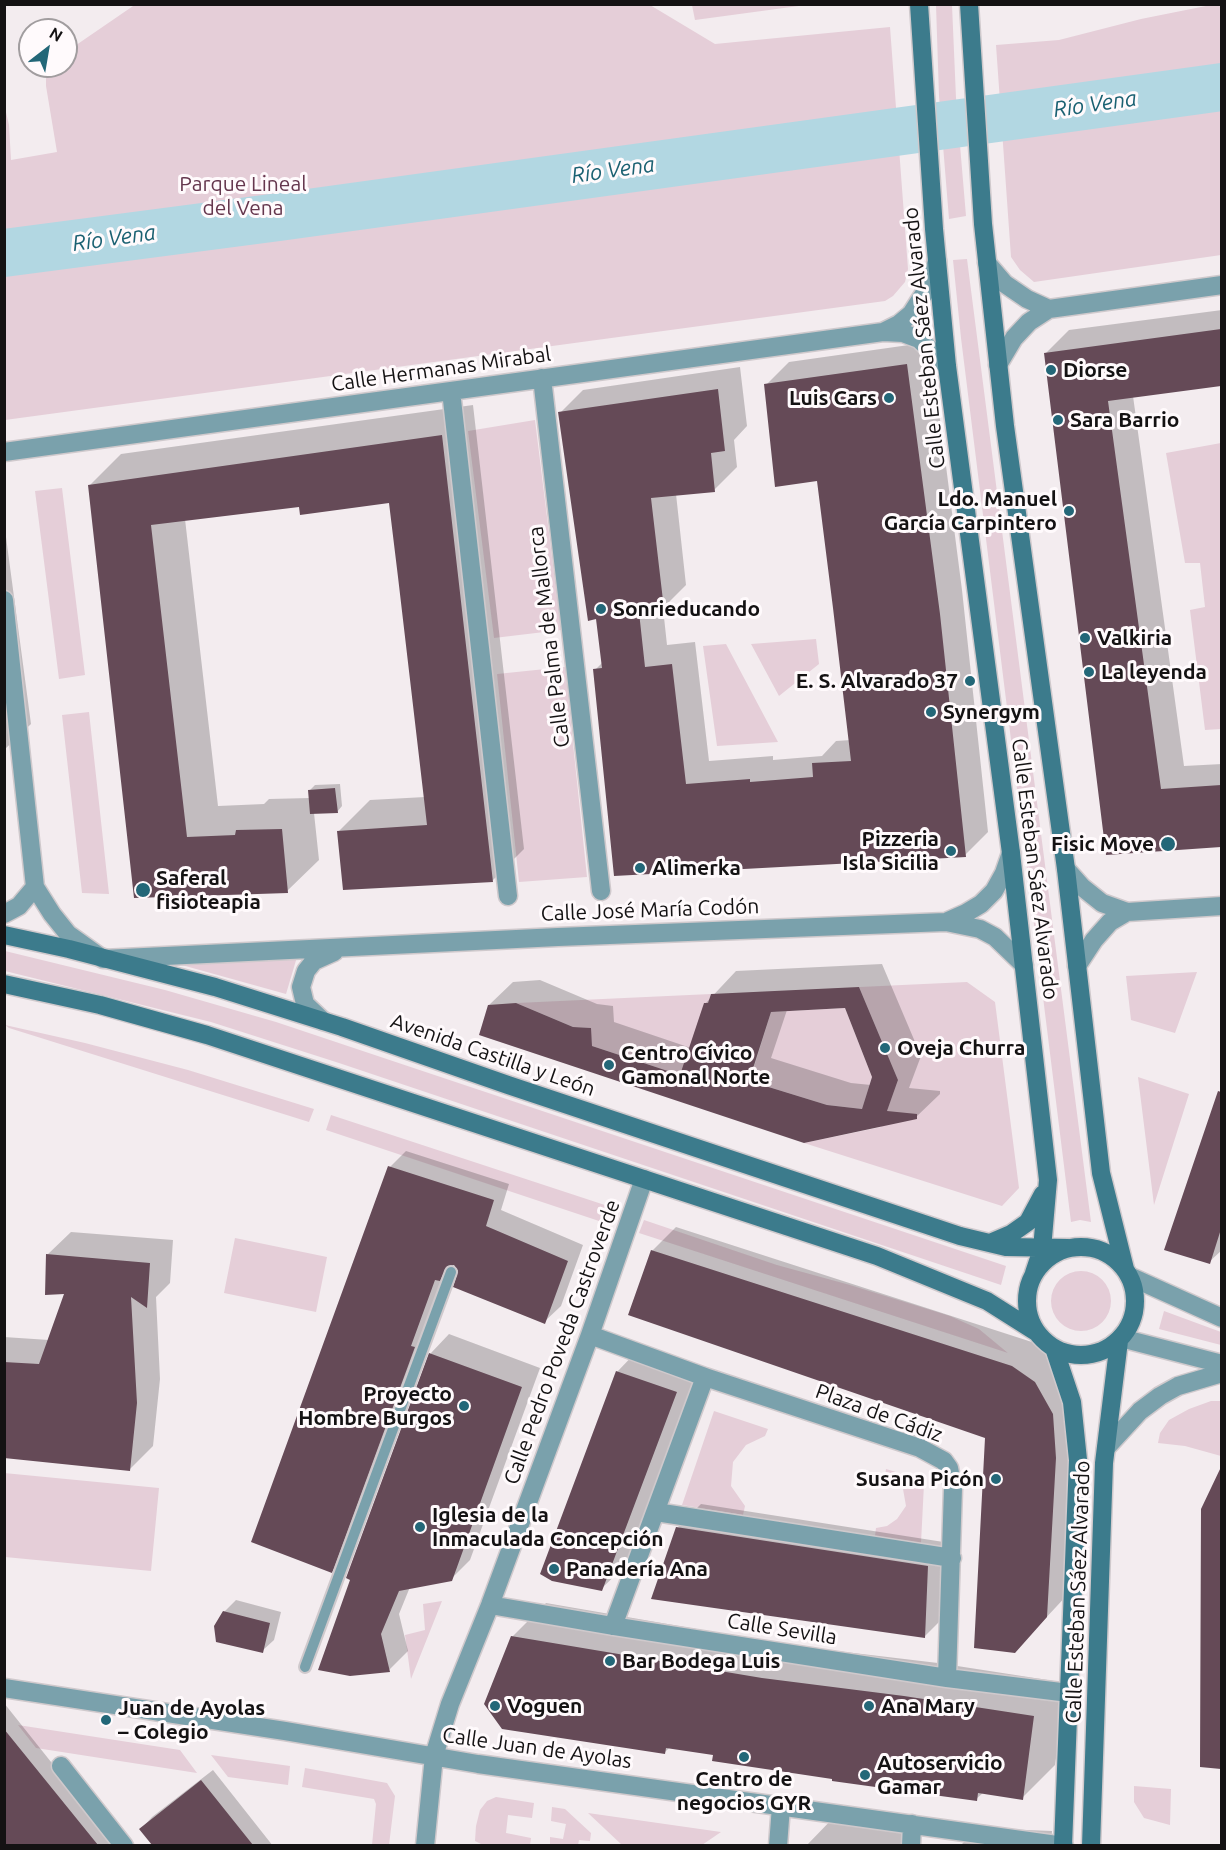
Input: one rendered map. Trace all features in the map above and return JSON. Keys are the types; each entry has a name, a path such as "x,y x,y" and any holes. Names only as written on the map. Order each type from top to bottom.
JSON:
{"main road":[{"name":"Calle Esteban Sáez Alvarado","path":"919,4 937,261 947,366 1011,853 1048,1180 1042,1249 1034,1273"},
{"name":"Calle Esteban Sáez Alvarado","path":"969,4 982,214 998,365 1066,869 1101,1173 1127,1272"},
{"name":"Avenida Castilla y León","path":"4,935 215,987 323,1021 960,1236 1006,1247 1068,1248"},
{"path":"4,984 100,1005 207,1035 877,1256 987,1301 1036,1332 1054,1348 1073,1355 1103,1351 1120,1339 1128,1329 1135,1309 1134,1288 1127,1272 1110,1255 1088,1247 1068,1248 1048,1257 1034,1273 1026,1302 1028,1314 1036,1332"},
{"path":"990,1243 1011,1234 1028,1222 1039,1204 1048,1180"},
{"name":"Calle Esteban Sáez Alvarado","path":"1091,1845 1106,1448 1120,1339"},
{"name":"Calle Esteban Sáez Alvarado","path":"1054,1348 1072,1402 1078,1452 1063,1845"}],"street":[{"name":"Calle Hermanas Mirabal","path":"883,332 899,324 921,301 929,286 937,261"},
{"path":"987,263 1005,284 1027,299 1049,309"},
{"path":"998,365 1014,338 1029,322 1049,309 1221,285"},
{"name":"Calle Hermanas Mirabal","path":"4,452 883,332 903,333 919,339 947,366"},
{"name":"Calle Palma de Mallorca","path":"542,378 601,891"},
{"path":"451,391 508,896"},
{"path":"4,600 35,887 68,934 104,959"},
{"name":"Calle José María Codón","path":"946,922 974,909 994,891 1011,853"},
{"path":"1066,869 1082,887 1102,903 1127,912 1221,906"},
{"path":"4,914 19,906 35,887"},
{"name":"Calle Esteban Sáez Alvarado","path":"1077,966 1094,940 1110,922 1127,912"},
{"name":"Calle José María Codón","path":"104,959 356,946 946,922 980,929 995,937 1024,965"},
{"name":"Calle José María Codón","path":"323,1021 305,1004 301,987 306,970 321,957 356,946"},
{"name":"Calle Pedro Poveda Castroverde","path":"425,1845 434,1756 450,1704 490,1605 590,1335 644,1179"},
{"path":"1127,1272 1221,1318"},
{"name":"Plaza de Cádiz","path":"590,1335 705,1377 920,1448 944,1461 949,1468 953,1488 947,1678"},
{"path":"1120,1339 1221,1364"},
{"path":"1106,1448 1140,1411 1160,1396 1178,1386 1221,1373"},
{"path":"613,1626 705,1377"},
{"path":"656,1512 952,1558"},
{"name":"Calle Sevilla","path":"490,1605 947,1678 1069,1693"},
{"name":"Calle Juan de Ayolas","path":"4,1688 434,1756 1063,1845"},
{"path":"61,1766 124,1845"},
{"path":"778,1845 781,1806"},
{"path":"911,1845 912,1824"}],"lane":[{"path":"305,1667 451,1272"}],"green space":[{"name":"Parque Lineal del Vena","path":"136,4 650,5 715,44 890,27 908,269 905,282 893,296 885,301 5,420 5,108 9,125 11,160 57,152 46,78 78,78 78,44"},
{"path":"692,4 806,5 695,20"},
{"path":"936,5 952,5 956,98 966,216 949,219 939,96"},
{"path":"1211,5 1222,5 1221,255 1034,282 1020,270 1011,257 996,45 1059,40 1141,19"},
{"path":"967,259 1091,1222 1080,1220 1071,1222 961,338 953,260"},
{"path":"535,420 561,630 494,638 468,431"},
{"path":"1221,443 1221,729 1205,730 1190,610 1205,607 1200,563 1185,563 1166,453"},
{"path":"62,488 85,675 59,679 35,491"},
{"path":"816,639 819,664 779,696 751,644"},
{"path":"726,644 778,742 717,746 703,646"},
{"path":"565,667 587,877 519,882 497,674"},
{"path":"89,712 109,894 82,893 62,715"},
{"path":"5,951 165,990 276,1022 1006,1266 1001,1285 211,1022 5,971"},
{"path":"297,957 286,994 171,962"},
{"path":"1197,972 1175,1033 1131,1020 1126,976"},
{"path":"967,982 995,1002 1019,1188 1002,1206 804,1143 881,1127 898,1080 859,987"},
{"path":"711,994 708,1003 704,1003 686,1077 592,1046 590,1028 573,1027 516,1003"},
{"path":"845,1008 872,1077 862,1109 827,1105 746,1080 753,1070 771,1012"},
{"path":"5,1025 188,1070 314,1109 309,1122"},
{"path":"1138,1077 1189,1094 1154,1205"},
{"path":"331,1115 617,1209 611,1225 326,1130"},
{"path":"644,1220 777,1265 950,1316 979,1329 1008,1353 639,1233"},
{"path":"235,1238 327,1257 316,1312 224,1293"},
{"path":"1075,1271 1087,1271 1098,1276 1106,1284 1111,1301 1109,1313 1098,1326 1087,1331 1075,1331 1064,1326 1056,1318 1051,1307 1051,1295 1056,1284 1064,1276"},
{"path":"1164,1311 1221,1332 1221,1345 1159,1329"},
{"path":"1211,1401 1221,1401 1221,1456 1185,1446 1158,1443 1160,1433 1169,1420"},
{"path":"714,1411 768,1429 765,1436 746,1445 733,1462 731,1486 745,1506 743,1515 682,1505"},
{"path":"886,1469 919,1479 924,1484 921,1543 875,1536 876,1528 887,1526 897,1519 906,1506 903,1489 895,1481 885,1476"},
{"path":"4,1473 159,1488 151,1571 5,1557"},
{"path":"442,1601 411,1679 405,1635 425,1630 423,1604"},
{"path":"18,1725 180,1750 197,1773 36,1748"},
{"path":"211,1755 290,1766 288,1785 228,1777"},
{"path":"305,1768 387,1783 395,1796 389,1845 372,1845 376,1804 374,1799 302,1787"},
{"path":"1134,1786 1171,1789 1170,1825 1144,1818 1134,1802"},
{"path":"496,1797 534,1803 532,1818 508,1815 506,1833 531,1838 530,1845 483,1845 475,1841 480,1810 487,1801"},
{"path":"552,1807 565,1809 591,1833 590,1841 579,1840 578,1845 550,1845 550,1837 563,1839 566,1824 551,1821"},
{"path":"588,1813 721,1832 702,1845 622,1845"}],"building":[{"path":"1221,329 1221,386 1108,401 1161,789 1221,785 1221,847 1106,855 1044,353"},
{"path":"907,364 940,614 966,857 614,876 593,669 602,668 596,619 588,621 558,412 718,389 725,451 711,453 715,492 651,498 664,609 639,612 645,667 672,664 686,784 813,777 812,763 851,761 833,608 817,481 775,487 764,384"},
{"path":"442,435 493,882 343,890 337,831 427,825 389,503 300,515 299,507 151,525 187,837 235,835 236,830 282,829 288,893 134,898 88,485"},
{"path":"335,788 338,813 310,814 308,790"},
{"name":"Centro Cívico Gamonal Norte","path":"859,987 898,1080 887,1111 917,1114 917,1119 804,1143 479,1035 488,1005 516,1003 573,1027 591,1028 592,1046 680,1075 704,1003 708,1003 711,994","holes":["845,1008 872,1077 862,1109 827,1105 749,1081 771,1012"]},
{"path":"1218,1091 1221,1092 1221,1229 1210,1264 1164,1250"},
{"path":"388,1166 494,1200 486,1226 568,1261 545,1324 453,1287 458,1271 454,1265 447,1266 440,1281 435,1280 411,1346 415,1347 332,1573 251,1542"},
{"path":"651,1250 1012,1366 1035,1382 1053,1414 1056,1458 1047,1617 1015,1653 974,1648 985,1438 628,1315"},
{"path":"46,1254 150,1263 147,1308 131,1297 137,1403 130,1471 4,1458 4,1362 39,1364 64,1294 45,1295"},
{"name":"Iglesia de la Inmaculada Concepción","path":"429,1353 522,1387 452,1581 399,1591 381,1634 390,1672 350,1676 318,1670 350,1580 346,1578"},
{"path":"616,1371 677,1392 602,1591 552,1581 540,1574"},
{"path":"1221,1467 1221,1769 1200,1767 1201,1509"},
{"path":"676,1527 928,1566 925,1638 651,1599"},
{"path":"223,1611 270,1623 263,1653 216,1642 214,1626"},
{"path":"511,1636 762,1678 904,1696 1034,1716 1023,1800 978,1793 977,1801 832,1781 832,1779 712,1761 713,1755 666,1748 665,1754 502,1729 484,1704"},
{"path":"4,1729 98,1845 4,1845"},
{"path":"201,1780 253,1845 152,1845 139,1829"}],"waterway":[{"name":"Río Vena","path":"4,253 1222,87"}],"place":[{"name":"Diorse","path":"1051,370"},
{"name":"Luis Cars","path":"889,398"},
{"name":"Sara Barrio","path":"1058,420"},
{"name":"Ldo. Manuel García Carpintero","path":"1069,511"},
{"name":"Sonrieducando","path":"601,609"},
{"name":"Valkiria","path":"1085,638"},
{"name":"La leyenda","path":"1089,672"},
{"name":"E. S. Alvarado 37","path":"970,681"},
{"name":"Synergym","path":"931,712"},
{"name":"Fisic Move","path":"1168,844"},
{"name":"Pizzeria Isla Sicilia","path":"951,851"},
{"name":"Alimerka","path":"640,868"},
{"name":"Saferal fisioteapia","path":"143,890"},
{"name":"Oveja Churra","path":"885,1048"},
{"name":"Centro Cívico Gamonal Norte","path":"609,1065"},
{"name":"Proyecto Hombre Burgos","path":"464,1406"},
{"name":"Susana Picón","path":"996,1479"},
{"name":"Iglesia de la Inmaculada Concepción","path":"420,1527"},
{"name":"Panadería Ana","path":"554,1569"},
{"name":"Bar Bodega Luis","path":"610,1661"},
{"name":"Voguen","path":"495,1706"},
{"name":"Ana Mary","path":"869,1706"},
{"name":"Juan de Ayolas – Colegio","path":"106,1720"},
{"name":"Centro de negocios GYR","path":"744,1757"},
{"name":"Autoservicio Gamar","path":"865,1775"}]}
